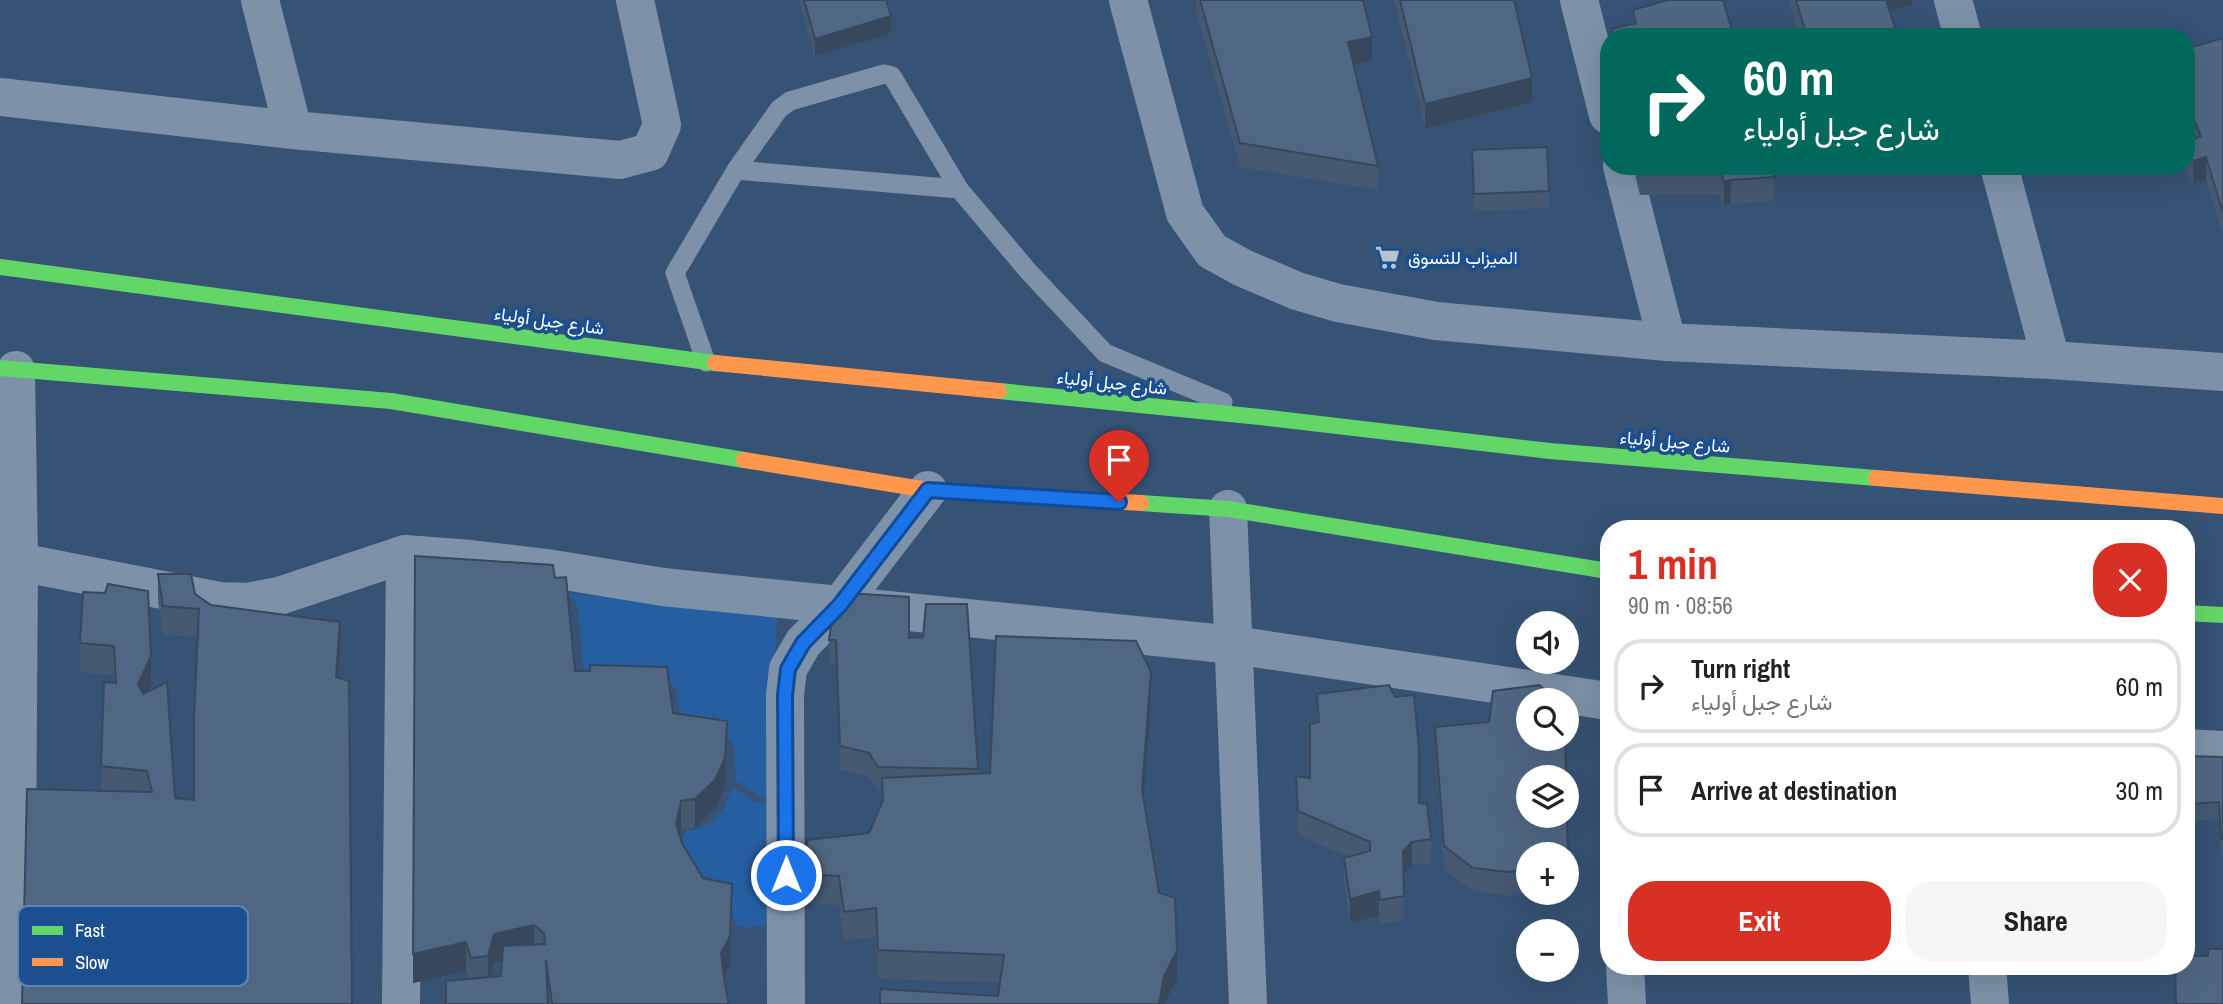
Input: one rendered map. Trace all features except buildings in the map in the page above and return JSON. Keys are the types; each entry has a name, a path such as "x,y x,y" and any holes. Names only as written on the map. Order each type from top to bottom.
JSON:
{"main road":[{"name":"شارع جبل أولياء","path":"0,267 706,362 1260,417 1550,451 2223,506"},
{"path":"8,369 391,401 928,490 1228,509 1600,570"},
{"path":"2195,613 2223,615"}],"street":[{"path":"260,0 293,130"},
{"path":"0,97 293,130 620,160 650,152 662,125 635,0"},
{"path":"1128,0 1185,213 1212,251 1243,268 1297,291 1338,303 1436,321 1667,342 2051,360 2223,372"},
{"path":"1579,0 1600,83"},
{"path":"1953,0 1961,28"},
{"path":"1624,175 1667,342"},
{"path":"2000,175 2051,360"},
{"path":"8,369 16,1004"},
{"path":"786,1004 785,695 788,669 803,643 840,605 928,490"},
{"path":"1228,509 1248,1004"},
{"path":"10,558 219,601 247,602 279,596 405,555 471,559 663,587 1234,645 1600,700"},
{"path":"401,1004 405,555"},
{"path":"2195,748 2223,750"},
{"path":"1625,975 1627,1004"},
{"path":"1988,975 1990,1004"}],"lane":[{"path":"706,362 675,273 736,170 779,109 790,102 884,74 892,76 959,189 1028,271 1105,353 1260,417"},
{"path":"736,170 959,189"}],"shaded area":[{"path":"563,593 778,611 774,669 777,801 759,796 736,781 734,745 719,729 716,715 684,737 676,688 657,677 585,679 577,604"},
{"path":"732,787 752,800 767,804 765,926 737,926 731,913 718,911 681,842 686,831 703,827 718,816"}],"traffic: fast":[{"path":"0,267 715,363"},
{"path":"0,368 391,401 744,460"},
{"path":"999,391 1260,417 1550,451 1876,478"},
{"path":"1141,503 1228,509 1600,570"},
{"path":"2195,613 2223,615"}],"traffic: slow":[{"path":"715,363 999,391"},
{"path":"744,460 928,490 1141,503"},
{"path":"1876,478 2223,506"}],"place":[{"name":"الميزاب للتسوق","path":"1388,258"}],"route":[{"path":"786,875 785,695 788,669 803,643 840,605 928,490 1119,502"}]}
